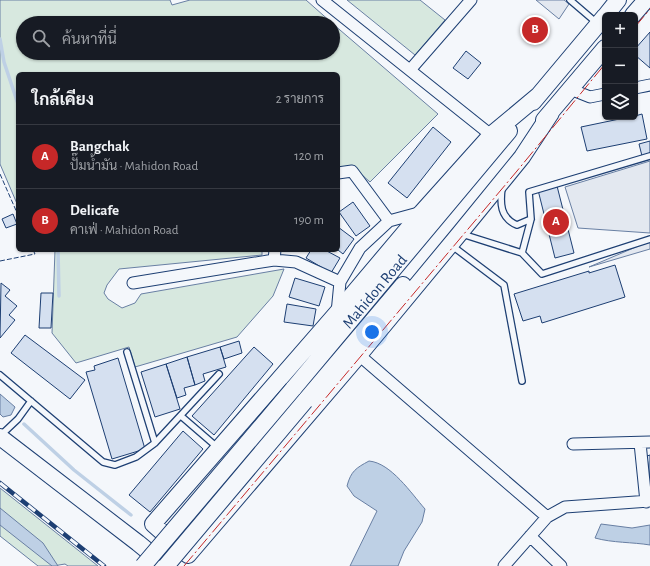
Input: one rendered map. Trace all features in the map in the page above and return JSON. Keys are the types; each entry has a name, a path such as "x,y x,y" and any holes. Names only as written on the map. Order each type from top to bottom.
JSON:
{"main road":[{"name":"Mahidon Road","path":"608,12 618,0"},
{"path":"636,12 646,0"},
{"name":"Mahidon Road","path":"143,566 602,19"},
{"name":"Mahidon Road","path":"166,566 304,400 602,52"},
{"path":"138,543 422,212 491,135 539,95"},
{"path":"153,524 184,561 456,239 522,157 551,113"},
{"path":"0,437 166,566"}],"street":[{"path":"322,0 491,135"},
{"path":"410,70 471,0"},
{"path":"638,87 650,85"},
{"path":"570,89 590,97 602,95"},
{"path":"340,174 352,171 389,221"},
{"path":"336,314 340,282 360,248 389,221 422,212"},
{"path":"133,283 274,255 296,262 340,282"},
{"path":"359,355 547,517"},
{"path":"504,566 547,517 565,507 648,502 645,443 573,444"},
{"path":"530,536 561,566"}],"lane":[{"path":"570,0 602,17"},
{"path":"522,253 531,219 529,192 650,156"},
{"path":"503,181 501,199 503,212 510,222 517,225 531,219"},
{"path":"456,239 522,253 542,274 650,240"},
{"path":"456,239 504,285 522,381"},
{"path":"127,352 155,443"},
{"path":"0,375 103,462 115,465 136,457 155,443 219,374"},
{"path":"0,437 18,419 31,401"},
{"path":"181,416 219,449"}],"shaded area":[{"path":"0,0 170,0 172,5 190,0 306,0 324,16 16,16 16,60 340,60 340,30 438,114 370,182 353,167 340,169 340,72 16,72 16,201 0,164"},
{"path":"347,0 420,0 445,20 415,55"},
{"path":"536,0 564,0 569,4 559,19"},
{"path":"650,161 650,233 578,228 565,187"},
{"path":"650,241 650,249 589,267"},
{"path":"55,252 262,252 262,255 119,269 107,285 104,293 108,299 122,308 135,303 141,294 284,269 273,296 237,337 135,367 129,347 76,363 52,333"},
{"path":"0,488 98,566 68,566 65,564 38,566 0,536"}],"water":[{"path":"0,394 15,407 11,415 3,417 0,414"},
{"path":"369,461 385,467 393,473 425,509 422,522 404,551 398,566 350,566 377,511 354,496 347,486 350,477 355,470"},
{"path":"0,508 43,543 58,566 52,566 0,525"},
{"path":"601,524 632,528 650,525 650,545 609,541 595,538"}],"building":[{"path":"650,32 650,68 638,58 638,46"},
{"path":"466,51 481,63 468,79 453,68"},
{"path":"642,114 647,139 587,151 581,127 615,120 638,120 638,115"},
{"path":"433,127 451,142 407,198 388,183"},
{"path":"650,141 650,154 642,156 639,144"},
{"path":"557,186 574,253 555,258 538,190"},
{"path":"353,202 370,226 356,236 340,211"},
{"path":"13,214 16,224 6,228 2,219"},
{"path":"340,228 354,239 343,254 340,252"},
{"path":"310,252 329,252 340,258 331,273 306,258"},
{"path":"615,265 625,297 542,323 540,316 523,321 514,294 589,271 589,273"},
{"path":"295,278 325,287 319,306 289,297"},
{"path":"1,283 10,290 5,296 17,306 9,315 15,320 0,338"},
{"path":"41,293 53,293 51,328 39,328"},
{"path":"287,304 316,309 313,326 284,322"},
{"path":"25,335 85,380 70,399 11,353"},
{"path":"239,341 242,353 224,359 220,347"},
{"path":"220,347 226,367 203,374 205,381 195,385 187,357"},
{"path":"254,347 273,364 214,435 192,416"},
{"path":"187,357 195,385 184,388 186,395 177,398 166,364"},
{"path":"118,358 145,449 112,459 86,372 95,370 94,366"},
{"path":"166,364 180,409 155,417 141,372"},
{"path":"183,431 203,449 150,512 129,495"},
{"path":"650,455 650,482 647,456"}],"waterway":[{"path":"0,39 4,62 16,98"},
{"path":"58,252 59,296"},
{"path":"24,424 74,470 131,515"}],"railway":[{"path":"0,483 104,566"}],"fence":[{"path":"0,174 16,210"},
{"path":"0,261 35,254 34,252"}],"power":[{"path":"638,23 650,9"},
{"path":"184,566 517,171 602,68"}],"place":[{"name":"Delicafe","path":"535,30"},
{"name":"Bangchak","path":"556,222"}]}
